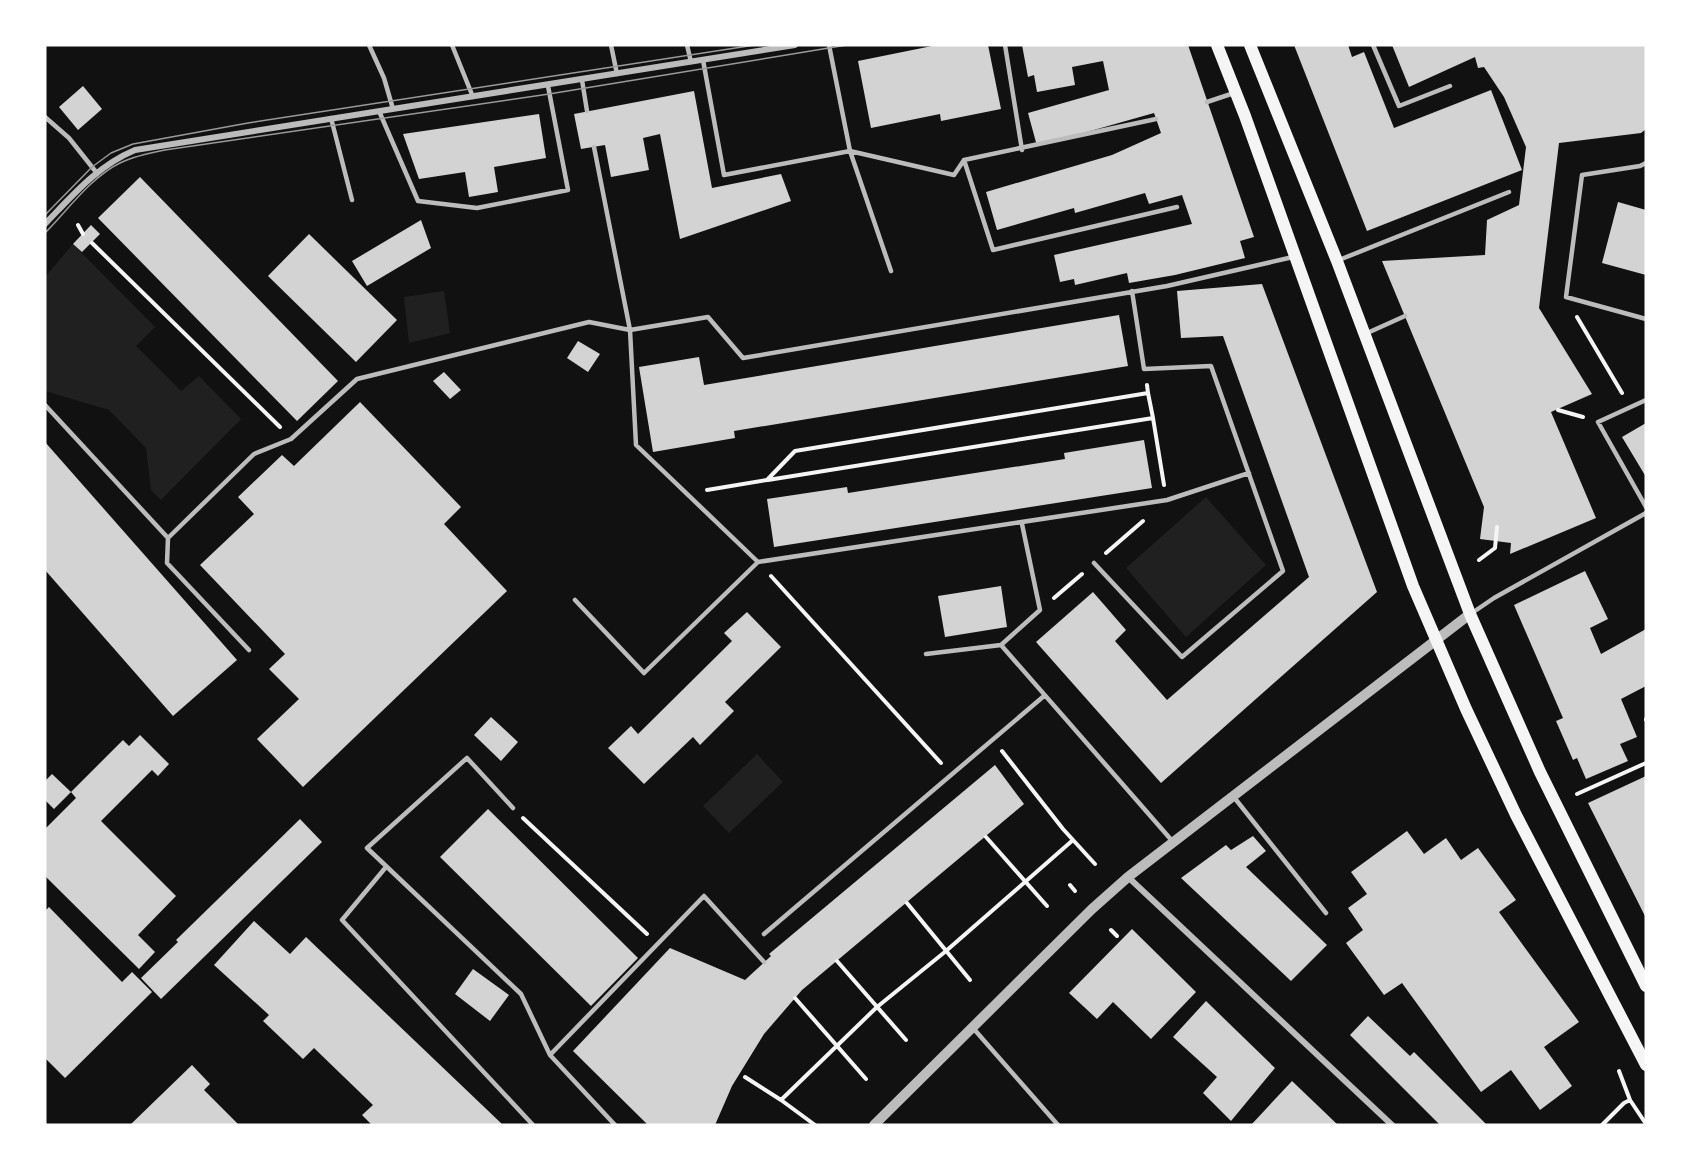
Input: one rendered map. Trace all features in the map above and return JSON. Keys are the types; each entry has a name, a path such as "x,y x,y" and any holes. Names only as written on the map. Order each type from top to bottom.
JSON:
{"main road":[{"path":"1217,45 1296,256 1413,586 1516,814 1646,1065"},
{"path":"1250,45 1337,261 1470,615 1540,772 1646,986"}],"street":[{"path":"45,224 96,172 114,159 142,148 548,86 795,45"},
{"path":"874,1125 1092,909 1128,877 1470,615"},
{"path":"1128,877 1392,1125"}],"lane":[{"path":"369,45 384,78 393,109"},
{"path":"452,45 473,97"},
{"path":"611,45 617,74"},
{"path":"687,45 691,62"},
{"path":"829,45 850,152 891,271"},
{"path":"1005,45 1022,150"},
{"path":"1373,45 1399,106 1450,86"},
{"path":"704,60 724,175 850,152 954,175 964,160 1022,150 1156,119"},
{"path":"582,80 587,111"},
{"path":"379,111 417,201 477,208 568,190 548,86"},
{"path":"1207,102 1236,92"},
{"path":"45,117 69,138 96,172"},
{"path":"331,118 352,200"},
{"path":"594,147 630,330 636,445 758,562"},
{"path":"964,160 993,250 1177,207"},
{"path":"1646,163 1640,166 1582,175 1566,297 1646,319"},
{"path":"1337,261 1509,192"},
{"path":"249,650 167,563 168,538 254,454 291,439 357,379 589,322 630,330 708,317 743,358 1167,286 1296,256"},
{"path":"1094,563 1182,657 1282,571 1250,473 1211,366 1144,369 1132,291"},
{"path":"1365,334 1405,316"},
{"path":"1646,400 1598,422 1646,507"},
{"path":"45,405 168,538"},
{"path":"575,600 644,673 758,562 1022,524 1167,500 1250,473"},
{"path":"1470,615 1494,598 1646,513"},
{"path":"926,654 1001,645 1040,610 1022,524"},
{"path":"1001,645 1174,843"},
{"path":"764,934 1044,696"},
{"path":"513,808 467,758 367,848 521,994 550,1055 615,1125"},
{"path":"1233,796 1254,819 1326,913"},
{"path":"386,867 342,920 534,1125"},
{"path":"550,1055 704,896 764,962"},
{"path":"973,1028 1058,1125"}],"path":[{"path":"78,225 83,234"},
{"path":"92,243 291,439"},
{"path":"1566,297 1630,406"},
{"path":"686,494 1153,418 1144,369"},
{"path":"767,480 795,451 1148,393"},
{"path":"1558,410 1598,422"},
{"path":"1479,560 1495,548 1497,527"},
{"path":"758,562 952,775"},
{"path":"993,740 1095,864"},
{"path":"1577,794 1646,763"},
{"path":"513,808 658,945"},
{"path":"986,837 1047,906"},
{"path":"781,1100 836,1044 877,1007 946,951 1073,840"},
{"path":"1070,885 1075,891"},
{"path":"907,903 970,980"},
{"path":"1111,930 1117,936"},
{"path":"837,961 906,1040"},
{"path":"795,998 866,1079"},
{"path":"1619,1071 1630,1100 1646,1124"},
{"path":"745,1077 815,1125"},
{"path":"1602,1125 1630,1100"}],"shaded area":[{"path":"73,244 155,327 136,346 181,391 199,376 241,419 161,500 151,490 146,448 109,410 45,391 45,277"},
{"path":"444,291 450,333 409,343 404,297"},
{"path":"1206,497 1266,565 1186,637 1126,568"},
{"path":"757,754 783,782 729,833 703,806"}],"building":[{"path":"937,45 988,45 1001,109 941,121 940,114 871,128 858,61"},
{"path":"1022,45 1188,45 1254,237 1240,241 1245,258 1175,275 1129,283 1127,273 1075,285 1074,279 1060,282 1054,255 1192,224 1182,195 1149,204 1145,193 1075,213 1074,208 997,230 986,192 1112,155 1161,133 1154,113 1037,146 1028,113 1109,90 1103,61 1072,67 1075,85 1037,92 1034,75 1028,77"},
{"path":"1294,45 1348,45 1352,57 1364,52 1394,128 1491,90 1522,170 1367,231"},
{"path":"1392,45 1646,45 1646,129 1641,133 1559,143 1539,308 1592,394 1551,412 1596,518 1510,554 1511,543 1480,539 1484,507 1382,261 1485,255 1487,220 1519,205 1526,147 1504,97 1484,67 1478,68 1475,57 1409,87"},
{"path":"83,86 102,109 78,130 59,107"},
{"path":"694,91 712,188 781,174 791,201 680,239 660,134 643,138 649,170 611,177 605,145 581,149 574,114"},
{"path":"539,114 546,158 494,167 498,192 469,197 465,172 419,179 403,134"},
{"path":"140,177 338,381 297,421 98,218"},
{"path":"1618,202 1646,210 1646,275 1602,263"},
{"path":"421,220 431,248 367,286 352,261"},
{"path":"91,225 100,234 82,252 73,244"},
{"path":"309,234 397,320 356,362 268,276"},
{"path":"1262,284 1377,592 1161,783 1036,642 1093,592 1126,630 1115,641 1167,700 1309,577 1223,336 1181,338 1177,291"},
{"path":"1119,315 1128,366 734,431 735,438 653,452 639,367 699,357 704,385"},
{"path":"578,341 600,354 588,372 567,358"},
{"path":"444,372 461,390 450,399 433,381"},
{"path":"360,402 461,507 444,524 507,591 303,787 257,739 299,699 269,669 285,654 200,565 254,514 238,497 282,455 294,466"},
{"path":"1646,423 1646,477 1622,437"},
{"path":"1144,440 1152,488 774,547 767,499 847,487 848,493 1065,459 1064,453"},
{"path":"45,442 237,660 173,716 45,570"},
{"path":"1585,571 1608,619 1590,628 1601,654 1646,629 1646,686 1621,699 1637,737 1620,744 1628,761 1586,779 1577,758 1573,760 1556,721 1563,718 1514,605"},
{"path":"1001,586 1007,627 945,637 938,596"},
{"path":"747,612 781,647 725,702 734,711 700,745 693,737 644,784 608,748 631,726 638,734 732,641 724,633"},
{"path":"491,717 518,742 501,761 474,735"},
{"path":"140,735 169,764 158,776 152,770 101,821 176,896 138,935 155,952 139,969 45,876 45,829 76,798 71,792 123,740 129,746"},
{"path":"995,765 1024,804 802,990 764,1034 732,1086 715,1125 648,1125 573,1051 670,948 745,980 771,956 769,954"},
{"path":"52,774 71,792 54,809 45,800 45,781"},
{"path":"1646,776 1646,918 1588,803"},
{"path":"488,809 638,958 591,1006 440,857"},
{"path":"300,819 322,842 161,999 141,978 178,942 176,940"},
{"path":"1407,831 1424,854 1446,838 1461,860 1478,848 1516,900 1499,912 1579,1022 1544,1047 1572,1086 1540,1110 1511,1070 1481,1092 1402,983 1384,995 1346,943 1363,930 1348,908 1367,894 1351,872"},
{"path":"1253,836 1266,851 1246,867 1327,945 1291,981 1181,878 1226,845 1231,850"},
{"path":"49,907 122,982 132,972 152,992 65,1078 45,1058 45,911"},
{"path":"254,921 290,954 306,937 503,1125 372,1125 362,1115 373,1105 314,1048 303,1059 263,1021 269,1015 214,965"},
{"path":"1132,929 1196,992 1151,1039 1113,1002 1097,1019 1069,993"},
{"path":"473,969 509,995 490,1021 455,994"},
{"path":"1206,1001 1275,1068 1231,1121 1203,1093 1217,1077 1173,1037"},
{"path":"1368,1016 1410,1056 1414,1052 1487,1125 1440,1125 1350,1035"},
{"path":"192,1065 210,1084 204,1090 239,1125 130,1125"},
{"path":"1292,1081 1338,1125 1251,1125"}],"tram line":[{"path":"45,215 92,167 111,153 133,144 248,123 755,45"},
{"path":"45,233 80,195 109,169 131,158 147,154 549,94 847,45"}]}
